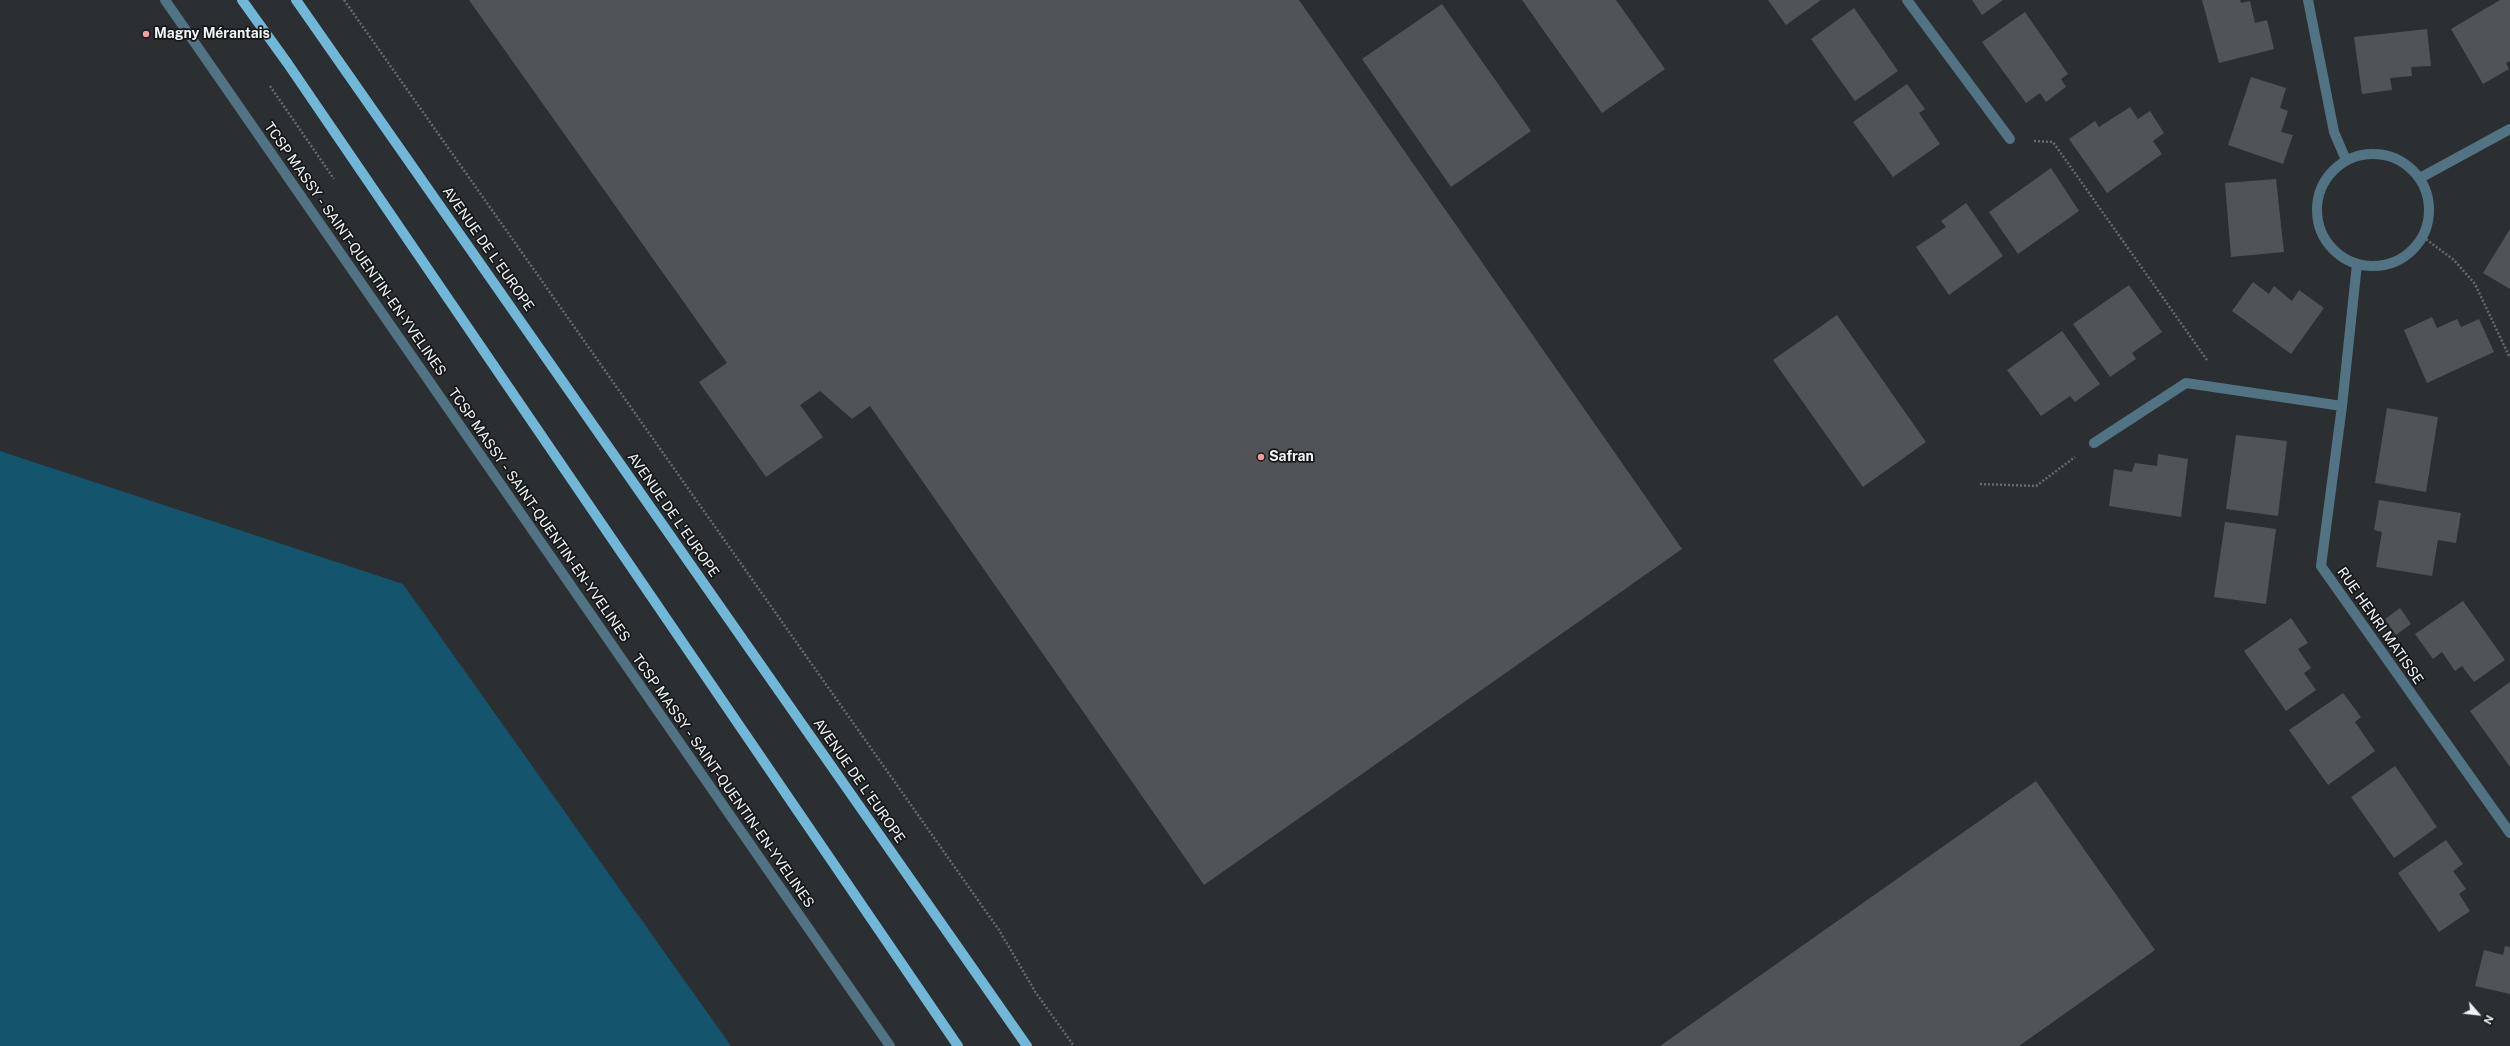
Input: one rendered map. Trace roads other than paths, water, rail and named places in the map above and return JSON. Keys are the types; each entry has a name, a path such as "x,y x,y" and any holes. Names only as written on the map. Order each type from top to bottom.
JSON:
{"main road":[{"path":"242,0 288,64 958,1046"},
{"name":"AVENUE DE L'EUROPE","path":"296,0 1027,1046"}],"street":[{"name":"TCSP MASSY - SAINT-QUENTIN-EN-YVELINES","path":"165,0 890,1046"},
{"path":"1907,0 2010,139"},
{"path":"2308,0 2334,132 2346,160"},
{"path":"2420,178 2510,129"},
{"path":"2366,153 2387,154 2406,163 2420,178 2428,197 2429,211 2423,237 2411,252 2394,262 2376,266 2357,264 2337,254 2323,237 2316,216 2318,193 2329,174 2346,160 2366,153"},
{"name":"RUE HENRI MATISSE","path":"2357,264 2342,406 2321,566 2510,833"},
{"path":"2094,443 2186,383 2342,406"}],"place":[{"name":"Magny Mérantais","path":"146,34"},
{"name":"Safran","path":"1261,457"}]}
